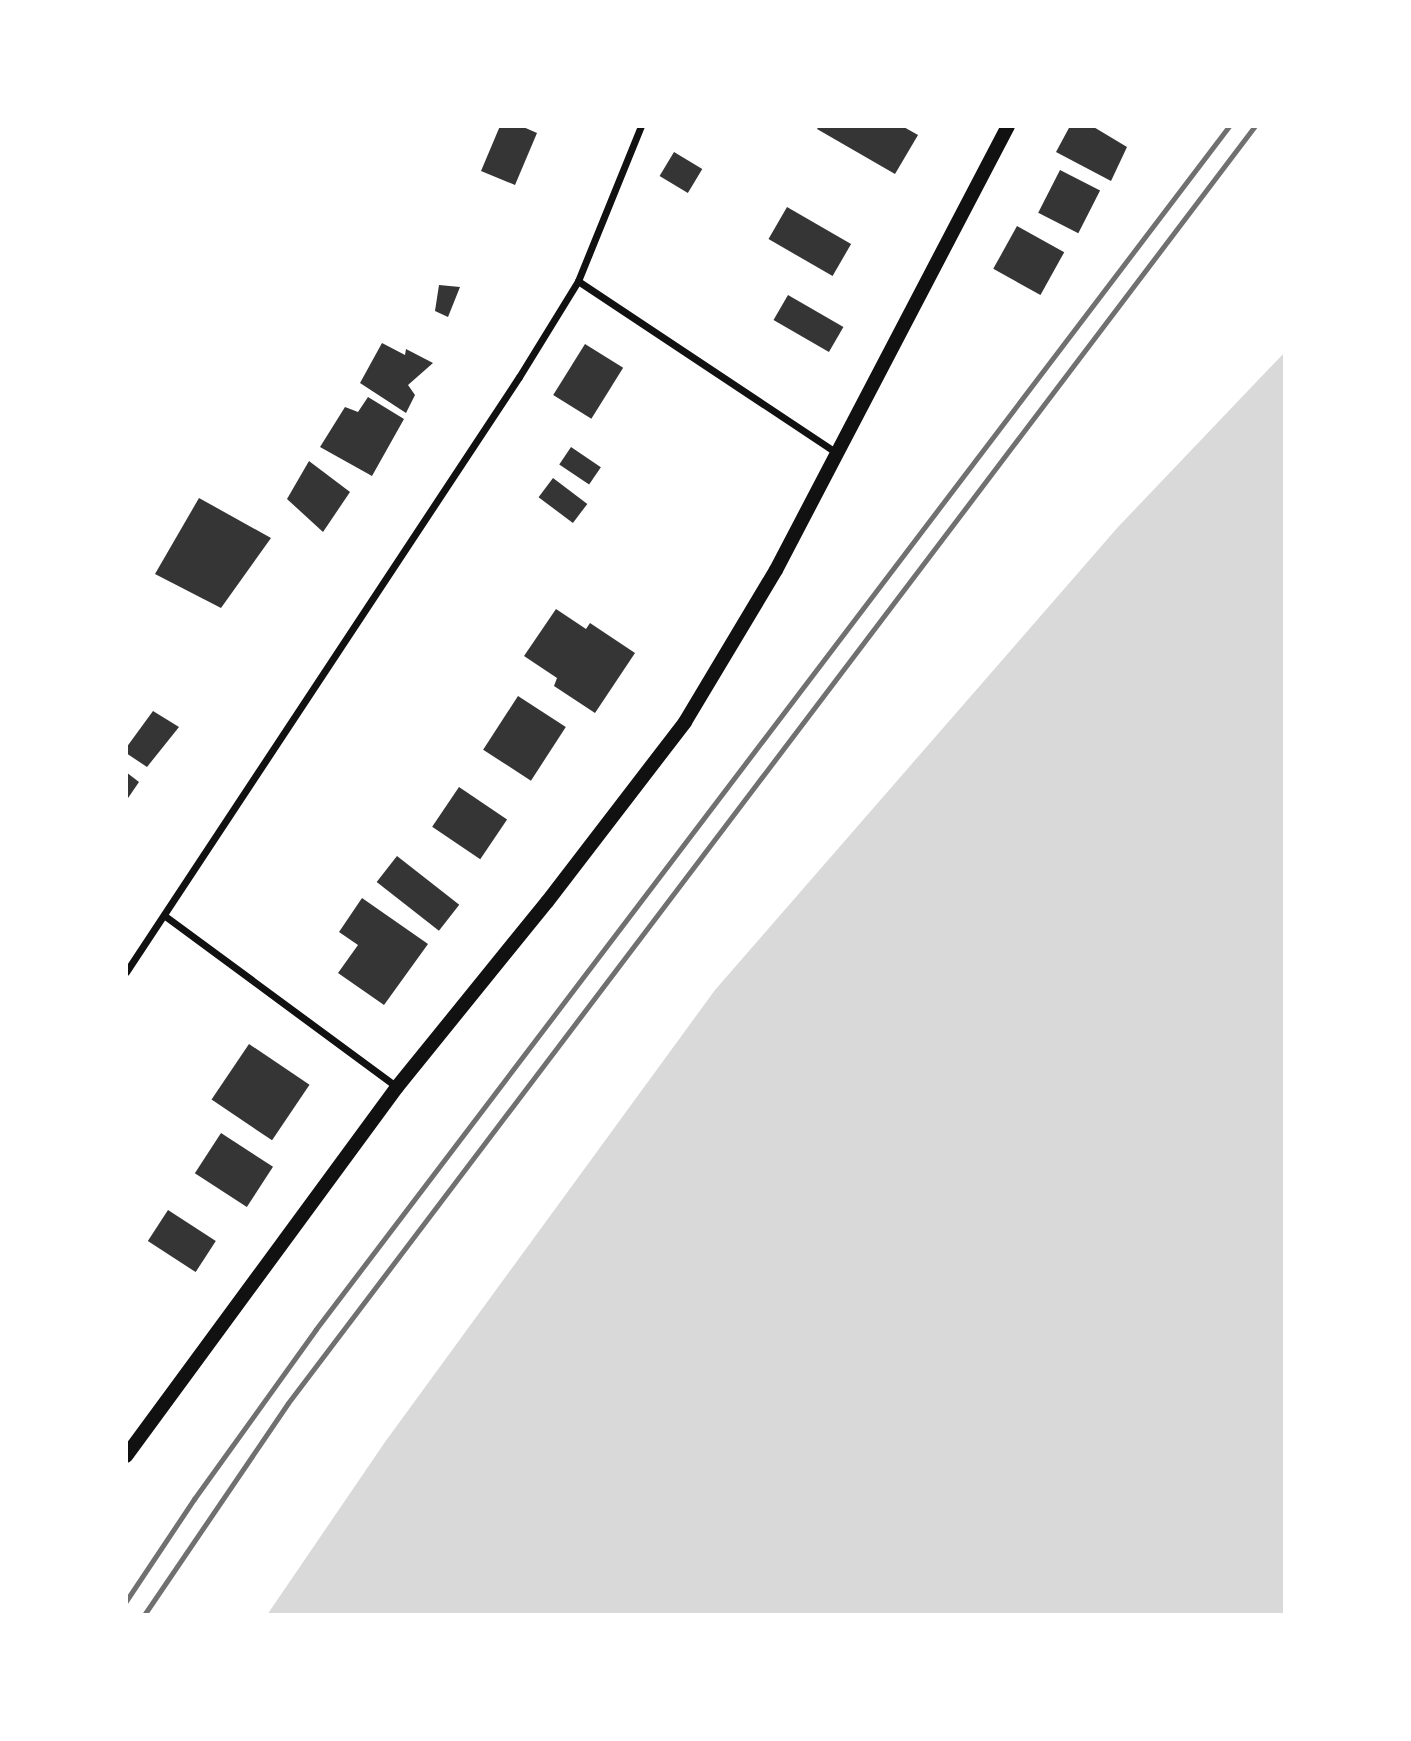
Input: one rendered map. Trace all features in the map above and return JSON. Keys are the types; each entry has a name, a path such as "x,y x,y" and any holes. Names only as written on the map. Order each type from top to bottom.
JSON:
{"main road":[{"path":"126,1456 397,1087 547,902 685,722 776,569 1007,126"}],"street":[{"path":"126,972 519,377 578,281 641,126"},
{"path":"578,281 837,453"},
{"path":"165,916 397,1087"}],"shaded area":[{"path":"1285,352 1285,1615 267,1615 385,1442 715,990 1118,527"}],"building":[{"path":"500,126 521,126 537,133 515,185 481,171"},
{"path":"819,126 902,126 918,135 895,174 817,129"},
{"path":"1070,126 1092,126 1127,147 1111,181 1056,152"},
{"path":"674,152 702,169 688,193 660,176"},
{"path":"1060,170 1100,190 1078,233 1038,213"},
{"path":"787,207 851,244 833,276 768,239"},
{"path":"1017,226 1064,252 1040,295 993,269"},
{"path":"439,285 460,287 448,317 435,311"},
{"path":"788,295 843,327 829,352 774,320"},
{"path":"382,343 405,355 406,349 433,363 408,385 415,395 406,413 360,383"},
{"path":"585,344 623,368 591,419 553,395"},
{"path":"368,397 404,419 372,476 320,447 345,407 358,412"},
{"path":"571,447 601,467 589,485 559,464"},
{"path":"309,461 350,492 323,532 287,499"},
{"path":"553,478 587,504 573,523 539,497"},
{"path":"199,498 271,538 221,608 155,574"},
{"path":"556,609 586,629 590,623 635,653 595,713 554,686 557,678 524,656"},
{"path":"518,696 566,727 531,781 483,750"},
{"path":"153,711 179,727 147,767 126,753 126,748"},
{"path":"126,772 139,782 126,801"},
{"path":"459,787 507,819 480,859 432,827"},
{"path":"397,856 459,905 439,931 377,882"},
{"path":"362,898 428,944 384,1005 338,973 358,945 339,932"},
{"path":"249,1044 310,1085 272,1140 212,1100"},
{"path":"221,1133 273,1167 247,1207 195,1173"},
{"path":"168,1210 216,1241 196,1272 148,1241"}],"railway":[{"path":"126,1601 194,1499 316,1329 1229,126"},
{"path":"144,1615 288,1403 1255,126"}]}
